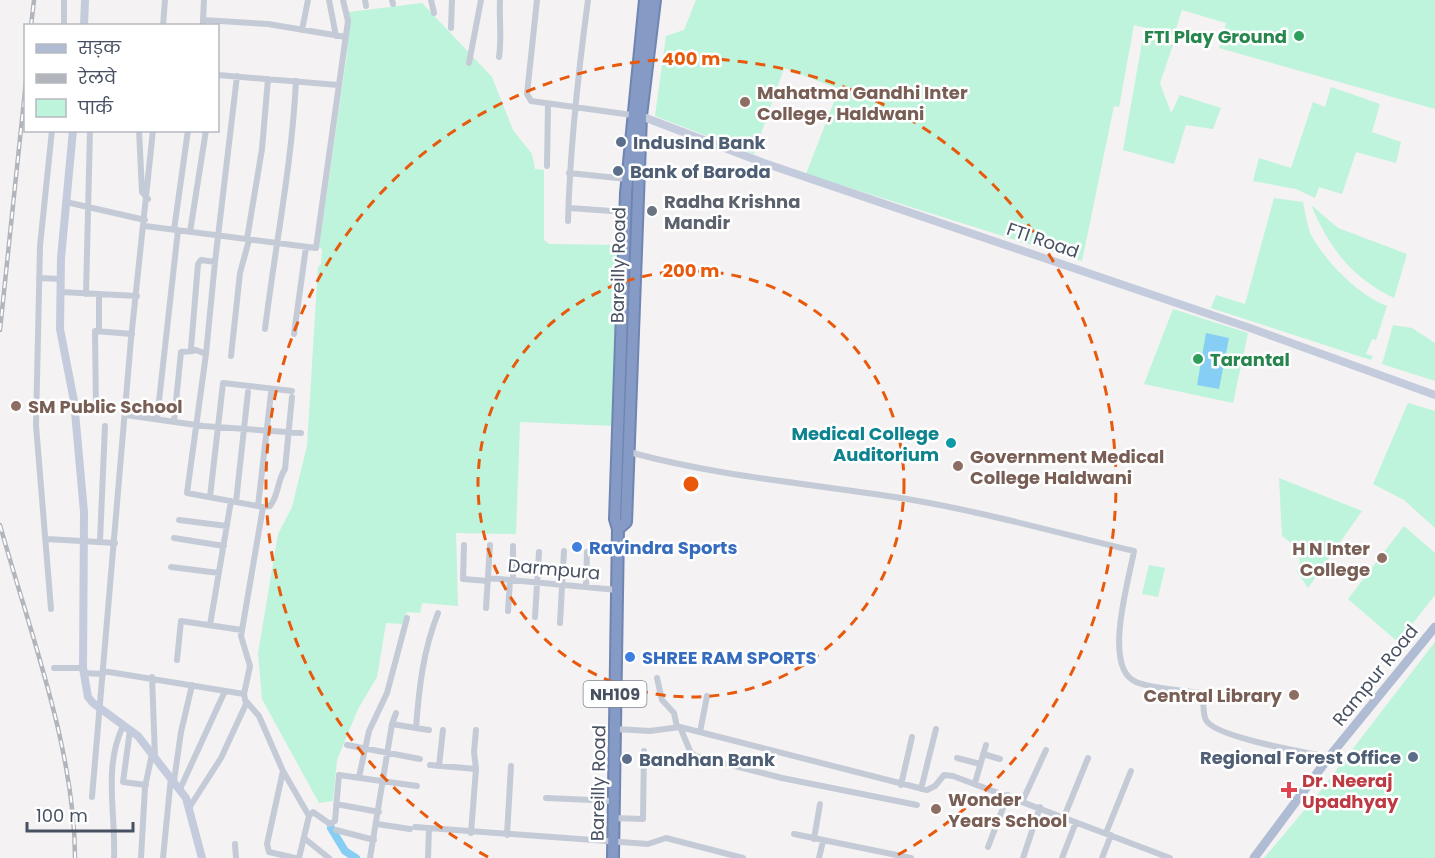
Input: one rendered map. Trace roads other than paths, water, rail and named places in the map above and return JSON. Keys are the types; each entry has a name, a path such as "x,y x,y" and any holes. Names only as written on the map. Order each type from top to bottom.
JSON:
{"highway":[{"name":"Bareilly Road","path":"624,452 636,115 645,0"},
{"name":"Bareilly Road","path":"613,858 618,529 626,522 624,452 627,179 655,0"}],"main road":[{"path":"84,24 86,0"},
{"name":"FTI Road","path":"636,115 764,163 1233,322 1435,395"},
{"path":"73,132 60,279 60,329 74,401 84,540 83,670 88,697 154,755 175,782 189,808 202,858"},
{"name":"Rampur Road","path":"1254,858 1329,758 1435,627"}],"street":[{"path":"64,0 64,24"},
{"path":"163,24 165,0"},
{"path":"204,0 203,23 267,24 346,37"},
{"path":"302,30 308,0"},
{"path":"329,0 336,36"},
{"path":"66,202 176,230 316,248 348,21 344,0"},
{"path":"431,0 434,13"},
{"path":"451,28 452,0"},
{"path":"469,63 481,0"},
{"path":"499,57 502,36 498,26 500,0"},
{"path":"537,0 527,94 535,103 636,115"},
{"path":"568,221 569,173 578,67 588,0"},
{"path":"219,75 338,85"},
{"path":"210,497 223,383 292,394 285,469 280,477 277,498 270,506 234,502 187,493 206,354 237,76"},
{"path":"231,356 240,273 248,240 262,149 268,79"},
{"path":"265,329 275,243 294,128 296,81"},
{"path":"547,166 548,105"},
{"path":"51,609 36,425 39,278 52,132"},
{"path":"86,294 90,132"},
{"path":"139,132 142,192 148,200"},
{"path":"92,797 132,334 148,200 153,132"},
{"path":"157,419 188,132"},
{"path":"190,232 206,132"},
{"path":"569,173 627,179"},
{"path":"569,208 626,212"},
{"path":"294,334 306,247"},
{"path":"193,351 191,348 198,264 201,260 215,262"},
{"path":"39,278 60,279"},
{"path":"61,292 137,296"},
{"path":"99,295 99,329"},
{"path":"96,409 94,332 99,329 132,334"},
{"path":"174,421 181,352 193,351 206,354"},
{"path":"210,625 227,526 234,502 248,392"},
{"path":"189,808 221,758 245,697 250,666 241,636 260,506 271,393"},
{"path":"126,415 197,425 301,433"},
{"path":"100,541 105,426"},
{"path":"624,452 741,475 907,499 993,516 1134,551 1118,642 1120,663 1124,673 1136,682 1201,693 1205,703 1205,719 1217,729 1235,737 1329,758"},
{"path":"179,520 227,526"},
{"path":"174,538 224,546"},
{"path":"47,539 115,543"},
{"name":"Darmpura","path":"464,545 463,579 512,580 617,590"},
{"path":"486,608 490,545"},
{"path":"508,611 513,546"},
{"path":"560,623 564,551"},
{"path":"535,617 539,552"},
{"path":"586,587 587,552"},
{"path":"171,567 219,573"},
{"path":"416,728 422,669 429,636 438,613"},
{"path":"359,777 369,731 387,693 407,618"},
{"path":"177,660 181,621 242,630"},
{"path":"54,668 152,678 225,691 245,697 259,716 283,771 309,816"},
{"path":"141,858 146,785 154,755 152,678"},
{"path":"657,678 662,700 674,713 690,751 695,756 782,778 916,805"},
{"path":"163,858 181,732 192,685"},
{"path":"175,782 225,691"},
{"path":"700,732 708,696"},
{"path":"370,858 392,724 396,713"},
{"path":"392,724 429,730"},
{"path":"615,729 650,730 679,727 927,790 935,786 944,776 975,783 1170,858"},
{"path":"126,728 123,782 146,785"},
{"path":"114,858 116,823 111,771 115,743 126,728"},
{"path":"921,789 936,729"},
{"path":"438,766 443,730"},
{"path":"471,833 476,769 474,752 476,730"},
{"path":"901,785 912,737"},
{"path":"347,745 420,759"},
{"path":"975,783 986,745"},
{"path":"1023,800 1046,750"},
{"path":"614,818 642,819 645,751"},
{"path":"983,754 1000,759"},
{"path":"957,758 981,764"},
{"path":"1064,817 1088,758"},
{"path":"430,765 476,769"},
{"path":"507,835 511,766"},
{"path":"283,771 267,843 269,852 297,858 309,816 313,812 330,824 335,821 339,775 417,786"},
{"path":"1102,858 1108,834 1131,771"},
{"path":"988,847 1008,795"},
{"path":"546,798 614,801"},
{"path":"336,804 379,812"},
{"path":"814,839 820,804"},
{"path":"1023,858 1040,807"},
{"path":"1062,858 1076,822"},
{"path":"377,824 471,833 651,844 666,838 743,858"},
{"path":"428,858 429,829"},
{"path":"336,830 374,840"},
{"path":"794,834 911,858"},
{"path":"304,838 329,858"},
{"path":"819,858 823,841"},
{"path":"236,844 236,858"}],"water":[{"path":"1206,333 1229,338 1219,389 1197,385"}],"waterway":[{"path":"331,828 345,851 356,858"}],"railway":[{"path":"31,24 34,0"},
{"path":"0,330 24,100"},
{"path":"0,525 59,732 73,817 75,858"}],"place":[{"name":"FTI Play Ground","path":"1299,36"},
{"name":"Mahatma Gandhi Inter College, Haldwani","path":"745,102"},
{"name":"IndusInd Bank","path":"621,142"},
{"name":"Bank of Baroda","path":"618,171"},
{"name":"Radha Krishna Mandir","path":"652,211"},
{"name":"Tarantal","path":"1198,359"},
{"name":"SM Public School","path":"16,406"},
{"name":"Medical College Auditorium","path":"951,443"},
{"name":"Government Medical College Haldwani","path":"958,466"},
{"name":"Ravindra Sports","path":"577,547"},
{"name":"H N Inter College","path":"1382,558"},
{"name":"SHREE RAM SPORTS","path":"630,657"},
{"name":"Central Library","path":"1294,695"},
{"name":"Regional Forest Office","path":"1413,757"},
{"name":"Bandhan Bank","path":"627,759"},
{"name":"Dr. Neeraj Upadhyay","path":"1289,790"},
{"name":"Wonder Years School","path":"936,809"}]}
